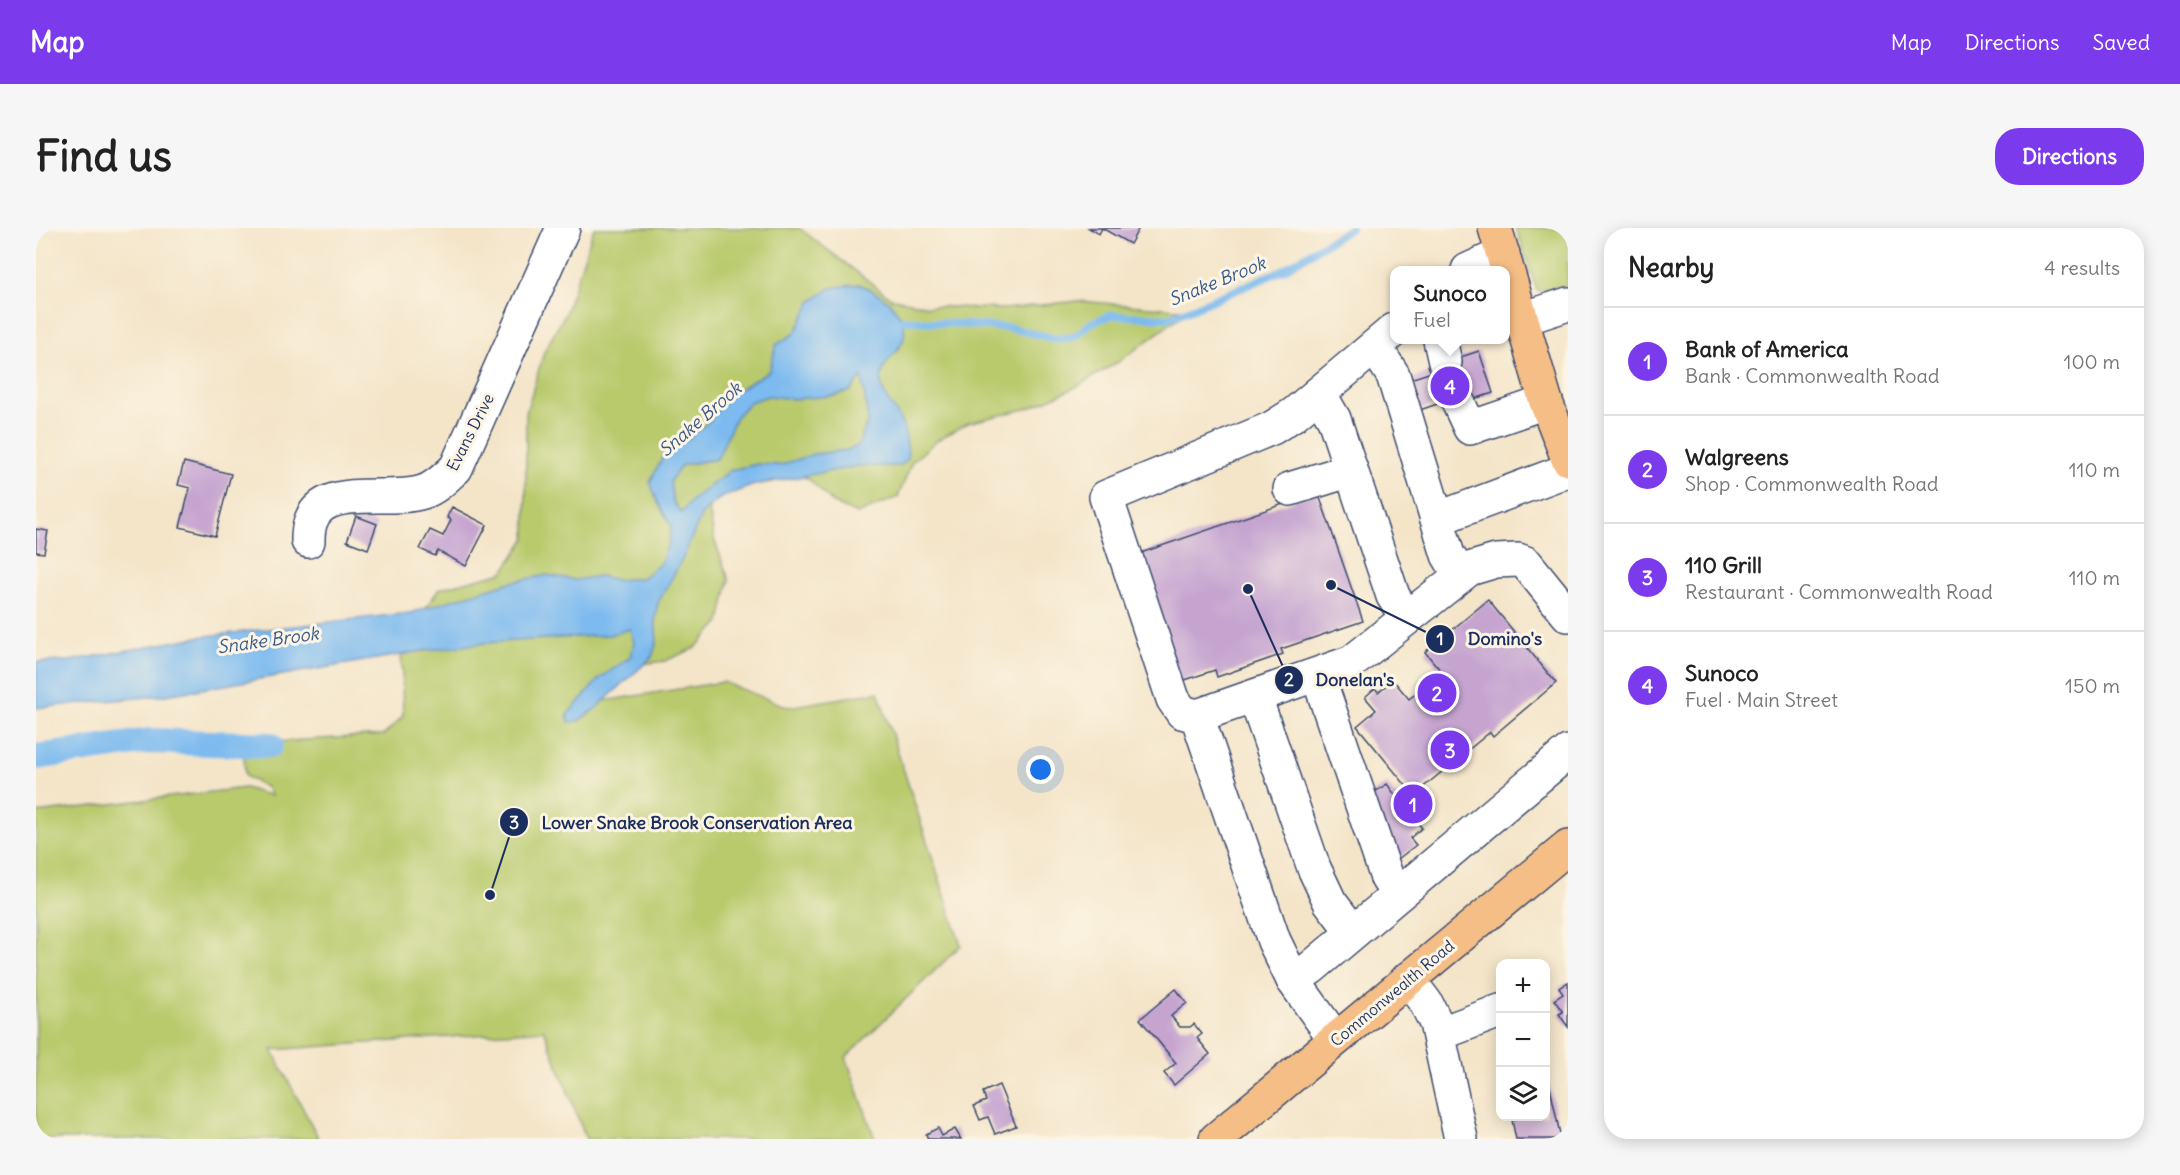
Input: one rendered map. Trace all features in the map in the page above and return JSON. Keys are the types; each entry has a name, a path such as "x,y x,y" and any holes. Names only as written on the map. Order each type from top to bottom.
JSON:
{"main road":[{"path":"1499,241 1505,266"},
{"path":"1510,290 1515,312 1568,459"},
{"name":"Commonwealth Road","path":"1216,1139 1568,848"}],"street":[{"name":"Evans Drive","path":"308,541 308,525 314,511 327,502 351,497 424,492 443,482 456,468 563,228"},
{"path":"1472,266 1499,241"},
{"path":"1515,312 1568,304"},
{"path":"1460,575 1452,563 1437,519 1393,375 1385,339 1272,428 1106,497 1173,699 1182,712 1197,716 1318,676 1352,662 1460,575 1486,563 1518,560 1531,568 1568,615"},
{"path":"1319,393 1335,419 1393,596 1407,618"},
{"path":"1459,404 1470,428 1546,402"},
{"path":"1290,489 1351,470"},
{"path":"1437,519 1568,470"},
{"path":"1318,676 1387,878 1398,894"},
{"path":"1255,697 1314,868 1330,902 1353,932"},
{"path":"1197,716 1274,941 1293,980 1335,1039"},
{"path":"1293,980 1568,753"},
{"path":"1408,979 1432,1013 1439,1034 1461,1139"},
{"path":"1439,1034 1496,1013"}],"green space":[{"path":"594,228 799,228 891,298 928,306 1004,309 1078,301 1189,310 1118,362 1076,387 1029,408 968,423 937,440 912,462 898,497 857,514 833,503 810,480 781,465 706,490 714,539 729,580 720,622 695,648 665,661 618,667 585,704 723,682 788,707 878,692 961,945 846,1057 875,1139 586,1139 544,1030 272,1050 319,1139 36,1139 36,813 245,788 271,796 266,787 245,776 244,753 258,743 384,735 403,716 401,644 439,589 503,572 526,538 526,413 544,352 565,314"},
{"path":"1516,228 1568,228 1568,285 1537,291"}],"water":[{"path":"859,284 870,289 892,305 903,323 902,343 885,366 881,376 883,391 904,429 908,459 900,466 859,466 754,485 720,498 702,514 682,560 658,603 655,619 657,641 652,657 594,710 578,721 569,722 567,715 599,679 630,657 634,643 630,629 610,635 485,643 423,651 166,695 36,708 36,662 70,661 198,637 410,613 507,583 547,575 576,580 600,576 617,580 642,578 660,564 669,542 671,526 658,503 650,482 666,450 690,437 711,420 726,397 769,371 776,345 795,333 811,302 830,288","holes":["862,377 868,420 858,446 847,450 814,454 781,465 757,464 731,470 692,500 681,513 673,501 670,481 682,465 717,459 736,417 750,402 768,396 794,399 833,396 850,391"]}],"building":[{"path":"1089,228 1102,228 1099,234"},
{"path":"1102,228 1139,228 1130,244"},
{"path":"1479,351 1493,393 1449,407 1446,401 1417,411 1407,380 1435,371 1433,366"},
{"path":"184,462 231,474 215,536 180,527 190,488 178,485"},
{"path":"1318,492 1363,621 1281,649 1283,654 1217,677 1215,670 1176,683 1132,556"},
{"path":"452,507 487,525 466,566 438,551 435,556 420,549 430,530 443,536 451,520 447,517"},
{"path":"356,516 377,524 368,549 347,541"},
{"path":"36,529 48,531 44,553 36,552"},
{"path":"1488,600 1556,683 1493,736 1490,732 1415,794 1428,811 1416,821 1422,828 1410,838 1416,845 1398,859 1392,851 1368,796 1387,784 1401,803 1413,794 1357,726 1376,710 1365,697 1375,688 1378,692 1393,680 1409,699 1442,672 1425,652"},
{"path":"1568,982 1568,1027 1559,1014 1563,1012 1554,1000 1563,994 1559,988"},
{"path":"1176,989 1187,1003 1171,1016 1180,1027 1190,1027 1194,1024 1202,1034 1197,1038 1210,1054 1174,1085 1164,1073 1176,1063 1140,1019"},
{"path":"999,1085 1016,1126 995,1134 988,1117 980,1120 974,1106 986,1101 983,1092"},
{"path":"1550,1087 1561,1139 1516,1139 1512,1121 1550,1121"},
{"path":"938,1128 942,1136 955,1129 961,1139 928,1139 926,1134"}],"waterway":[{"name":"Snake Brook","path":"893,323 903,320 1011,328 1056,339 1074,337 1091,323 1111,315 1168,318 1283,270 1351,228"},
{"path":"36,757 150,741 270,745"}],"tunnel":[{"path":"1445,362 1459,404"}],"place":[{"name":"Sunoco","path":"1450,386"},
{"name":"Domino's","path":"1331,585"},
{"name":"Donelan's","path":"1248,589"},
{"name":"Walgreens","path":"1437,693"},
{"name":"110 Grill","path":"1450,750"},
{"name":"Bank of America","path":"1413,804"},
{"name":"Lower Snake Brook Conservation Area","path":"490,895"}]}
